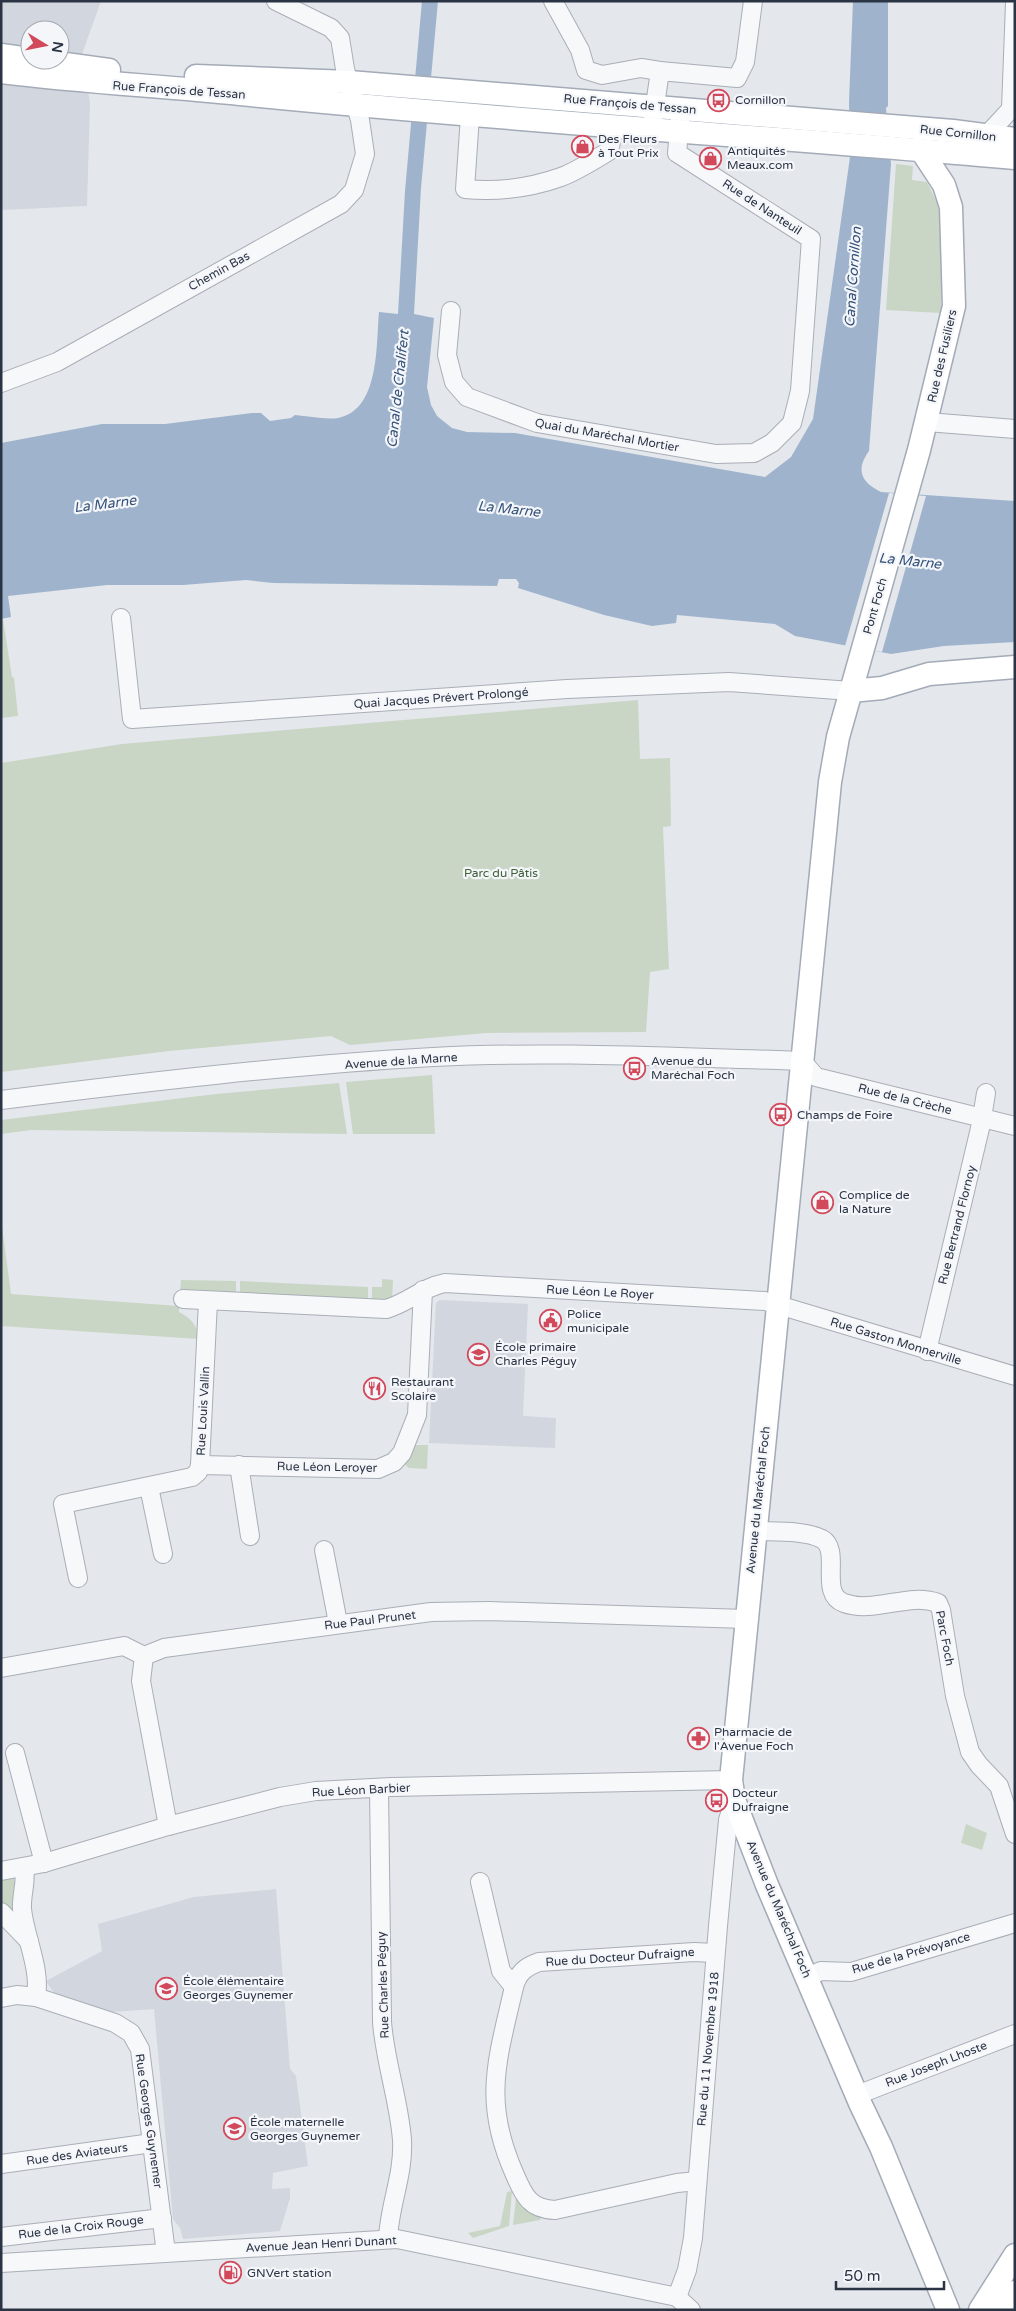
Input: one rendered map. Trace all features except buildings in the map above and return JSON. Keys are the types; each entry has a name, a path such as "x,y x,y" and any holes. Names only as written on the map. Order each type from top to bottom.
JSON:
{"main road":[{"path":"1,55 20,58"},
{"name":"Rue François de Tessan","path":"70,65 136,74 350,82 836,122 908,141"},
{"name":"Rue François de Tessan","path":"1,72 76,82 237,94 651,131 830,144 908,141"},
{"name":"Rue Cornillon","path":"908,141 986,136 1015,138"},
{"name":"Rue Cornillon","path":"908,141 965,154 1015,158"},
{"name":"Rue des Fusiliers","path":"908,141 944,185 951,207"},
{"name":"Rue des Fusiliers","path":"913,472 927,422 954,306 951,207 953,171 965,154"},
{"name":"Pont Foch","path":"862,653 913,472"},
{"name":"Avenue du Maréchal Foch","path":"862,653 838,737 830,782 754,1531 732,1790 807,1977 881,2147 948,2310"},
{"path":"851,691 882,688 929,674 1015,667"},
{"path":"980,2310 1015,2255"},
{"path":"989,2310 1015,2270"},
{"path":"1004,2310 1015,2292"}],"street":[{"name":"Chemin Bas","path":"1,383 57,362 341,204 354,190 364,154 366,107 350,82 345,69 340,38 331,28 276,1"},
{"path":"553,1 580,50 586,70 602,74 641,68 737,78 745,62 753,1"},
{"path":"908,141 965,144 986,136 1013,111 1015,3"},
{"path":"651,131 660,71"},
{"path":"679,133 680,109"},
{"path":"461,115 465,189 490,192 517,188 562,176 609,151 614,128"},
{"name":"Rue de Nanteuil","path":"679,133 677,153 811,239 800,391 792,423 772,443 754,453"},
{"path":"965,154 981,147 1015,144"},
{"name":"Quai du Maréchal Mortier","path":"451,311 447,356 454,382 467,397 536,423 716,454 754,453"},
{"path":"927,422 1015,429"},
{"name":"Quai Jacques Prévert Prolongé","path":"121,618 132,719 568,689 729,682 851,691"},
{"name":"Avenue de la Marne","path":"1,1100 169,1079 432,1057 504,1055 802,1061"},
{"name":"Rue de la Crèche","path":"802,1061 816,1076 1015,1126"},
{"name":"Rue Bertrand Flornoy","path":"927,1350 986,1096"},
{"name":"Rue Léon Le Royer","path":"423,1290 445,1283 761,1301 778,1305"},
{"path":"183,1299 386,1309 396,1306 423,1290"},
{"name":"Rue Léon Leroyer","path":"200,1465 378,1469 394,1462 402,1452 417,1415 423,1290"},
{"name":"Rue Louis Vallin","path":"78,1578 63,1504 192,1477 198,1472 200,1465 208,1301"},
{"name":"Rue Gaston Monnerville","path":"778,1305 1015,1376"},
{"path":"239,1465 250,1536"},
{"path":"149,1486 163,1554"},
{"name":"Parc Foch","path":"754,1531 811,1536 824,1540 830,1550 832,1591 837,1600 845,1604 870,1607 926,1599 938,1603 941,1610 955,1696 970,1752 999,1786 1015,1834"},
{"path":"324,1550 338,1623"},
{"name":"Rue Paul Prunet","path":"144,1656 164,1648 338,1623 431,1612 489,1611 746,1619"},
{"path":"1,1668 124,1646 144,1656 142,1681 168,1826"},
{"path":"15,1753 44,1863"},
{"name":"Rue Léon Barbier","path":"1,1871 44,1863 168,1826 280,1797 316,1791 379,1788 732,1790"},
{"name":"Rue Charles Péguy","path":"379,1788 382,2022 385,2051 402,2140 400,2178 388,2224 388,2239"},
{"name":"Rue du 11 Novembre 1918","path":"677,2297 690,2260 715,1953 732,1790"},
{"path":"24,1867 26,1873 22,1909 38,1988 36,1997"},
{"path":"480,1882 501,1971 514,1987"},
{"path":"1,1912 29,1942"},
{"name":"Rue de la Prévoyance","path":"807,1977 821,1970 852,1972 1015,1922"},
{"name":"Rue du Docteur Dufraigne","path":"697,2181 677,2183 555,2210 544,2210 527,2199 507,2156 495,2109 497,2064 514,1987 517,1977 524,1969 539,1962 694,1952 715,1953"},
{"name":"Rue Georges Guynemer","path":"1,1998 17,1995 36,1997 115,2023 131,2033 140,2049 166,2253"},
{"name":"Rue Joseph Lhoste","path":"857,2095 1015,2034"},
{"name":"Rue des Aviateurs","path":"1,2164 152,2143"},
{"name":"Rue de la Croix Rouge","path":"1,2237 162,2218"},
{"name":"Avenue Jean Henri Dunant","path":"1,2264 388,2239 408,2241 677,2297"},
{"path":"677,2297 690,2310"}],"shaded area":[{"path":"1,1 101,1 82,54 90,103 87,206 1,210"},
{"name":"École primaire Charles Péguy","path":"440,1300 528,1304 523,1416 556,1418 555,1448 429,1443 436,1303"},
{"name":"École élémentaire Georges Guynemer","path":"276,1889 290,2069 296,2076 308,2166 273,2173 272,2189 290,2188 290,2198 280,2231 183,2239 180,2228 173,2219 154,2009 112,2012 56,1996 46,1981 102,1951 98,1924 194,1897"}],"green space":[{"path":"896,164 913,166 912,180 927,182 938,205 942,242 941,313 886,310"},
{"path":"1,619 3,619 12,677 14,678 18,716 1,718"},
{"name":"Parc du Pâtis","path":"638,700 640,759 670,758 671,826 663,827 669,969 650,972 646,1032 486,1033 350,1045 331,1036 169,1051 1,1072 1,763 122,744"},
{"path":"432,1075 435,1134 353,1134 346,1082"},
{"path":"339,1083 347,1134 31,1130 1,1134 1,1120 216,1094"},
{"path":"1,1219 11,1294 179,1306 179,1312 190,1319 195,1326 199,1339 1,1326"},
{"path":"382,1279 393,1280 392,1302 372,1300 372,1287 382,1287"},
{"path":"181,1280 236,1281 236,1295 180,1292"},
{"path":"240,1281 368,1287 368,1300 240,1294"},
{"path":"415,1445 428,1445 427,1469 409,1468 404,1464"},
{"path":"966,1824 987,1833 982,1850 961,1843"},
{"path":"14,1876 19,1923 1,1904 1,1878"},
{"path":"512,2191 509,2226 473,2238 468,2233 500,2226 507,2192"},
{"path":"516,2198 522,2208 541,2217 540,2220 513,2225"}],"water":[{"path":"422,1 438,1 421,188 414,314 434,318 427,387 431,405 437,416 452,428 467,432 515,433 765,477 791,457 813,419 850,157 849,102 853,1 888,1 888,106 886,108 891,164 869,451 862,464 862,474 868,484 881,492 1015,501 1015,642 944,646 891,654 795,636 775,624 677,615 676,623 652,626 604,615 518,588 519,583 516,579 499,579 497,586 273,583 246,580 183,585 107,585 8,596 11,617 1,619 1,443 102,424 165,424 252,413 261,413 270,421 291,418 295,415 338,418 352,412 362,403 369,389 373,374 379,312 398,314 405,191"}],"pier":[{"path":"889,493 926,496 882,652 845,646"}],"place":[{"name":"Cornillon","path":"719,100"},
{"name":"Des Fleurs à Tout Prix","path":"582,146"},
{"name":"Antiquités Meaux.com","path":"711,158"},
{"name":"Avenue du Maréchal Foch","path":"635,1068"},
{"name":"Champs de Foire","path":"781,1115"},
{"name":"Complice de la Nature","path":"823,1202"},
{"name":"Police municipale","path":"551,1321"},
{"name":"École primaire Charles Péguy","path":"479,1354"},
{"name":"Restaurant Scolaire","path":"375,1389"},
{"name":"Pharmacie de l'Avenue Foch","path":"698,1739"},
{"name":"Docteur Dufraigne","path":"716,1800"},
{"name":"École élémentaire Georges Guynemer","path":"167,1988"},
{"name":"École maternelle Georges Guynemer","path":"234,2129"},
{"name":"GNVert station","path":"231,2273"}],"water label":[{"name":"Canal Cornillon","path":"853,277"},
{"name":"Canal de Chalifert","path":"398,389"},
{"name":"La Marne","path":"105,504"},
{"name":"La Marne","path":"509,509"},
{"name":"La Marne","path":"910,561"}]}
